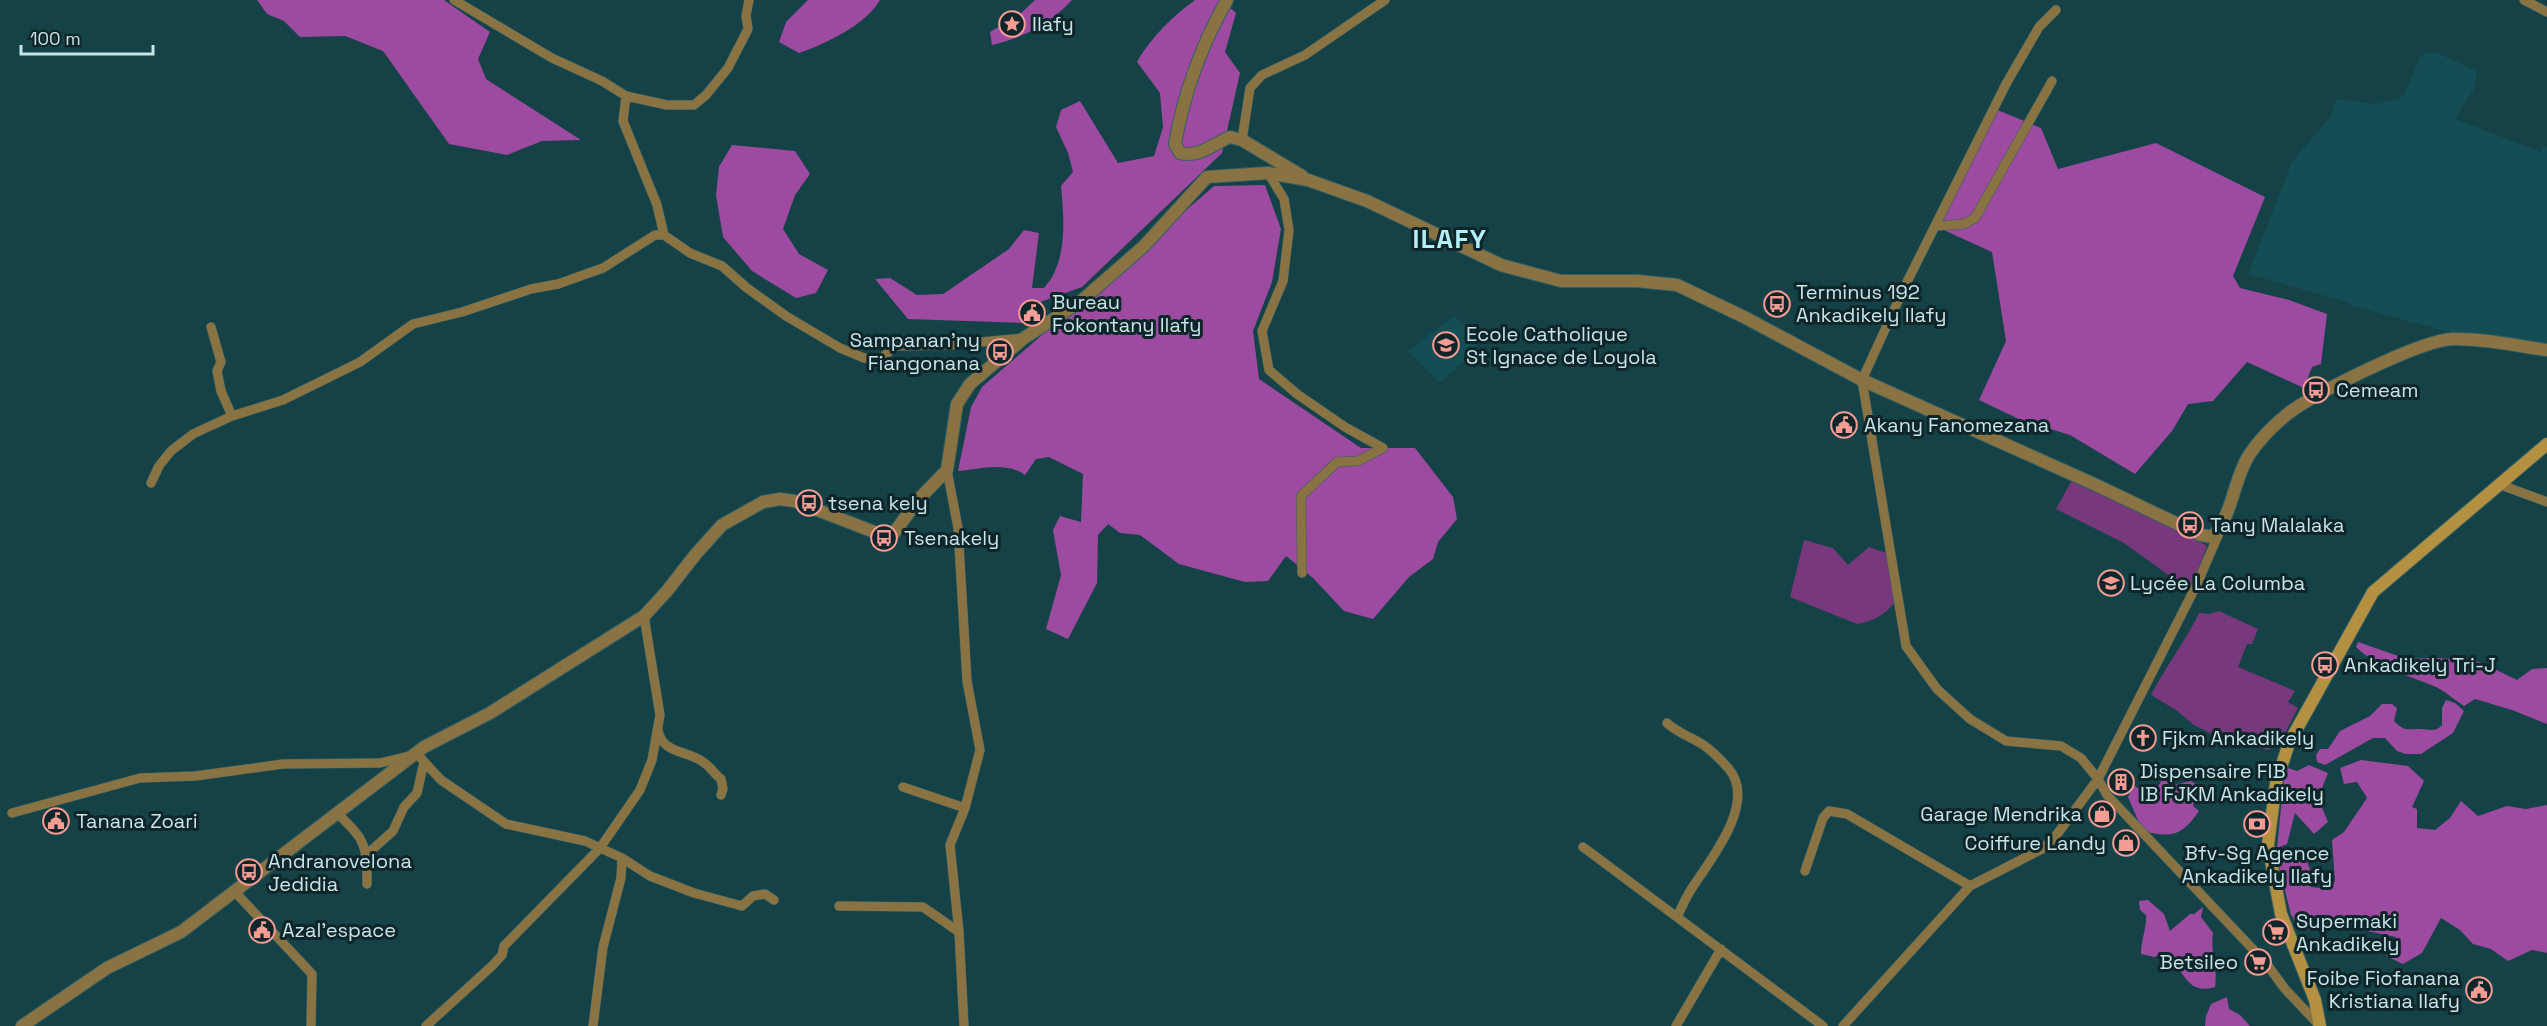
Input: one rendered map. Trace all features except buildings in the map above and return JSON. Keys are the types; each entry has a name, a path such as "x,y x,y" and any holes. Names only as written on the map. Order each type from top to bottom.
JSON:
{"main road":[{"path":"2320,1026 2315,1000 2282,914 2268,844 2276,783 2289,743 2373,592 2547,444"}],"street":[{"path":"454,0 552,58 602,81 626,96 667,105 694,105 706,95 728,68 748,29 746,16 749,0"},
{"path":"1227,0 1200,51 1190,80 1175,144 1180,153 1190,155 1205,151 1230,136 1242,140 1308,180"},
{"path":"1242,140 1250,88 1262,75 1305,55 1385,0"},
{"path":"2524,0 2547,12"},
{"path":"2056,10 2040,27 2006,84 1904,288 1862,380 1906,646 1937,690 1970,718 2006,741 2061,746 2081,758 2108,795 2266,963 2285,989 2320,1026"},
{"path":"1937,226 1964,224 1975,218 2052,81"},
{"path":"626,96 623,121 657,205 664,235"},
{"path":"1268,173 1284,199 1289,230 1283,281 1262,331 1269,370 1297,394 1345,427 1383,448 1358,461 1337,462 1301,496 1302,573"},
{"path":"964,1026 959,932 950,845 965,808 980,750 967,681 958,528 947,470 957,404 970,384 1024,338 1080,302 1144,246 1207,177 1268,173 1308,180 1366,201 1502,265 1561,280 1636,281 1677,285 1744,316 1862,380 2096,485 2201,535 2212,537 2221,528"},
{"path":"152,483 159,466 171,451 193,434 232,416 283,400 360,362 413,324 462,312 603,268 655,235 664,235 690,253 722,266 786,316 840,348 864,358 881,359 895,346 950,345 1024,338"},
{"path":"211,327 221,362 217,371 221,391 232,416"},
{"path":"1843,1026 1970,886 2043,849 2055,837 2098,779 2197,584 2221,528 2237,480 2250,454 2289,413 2317,396 2429,344 2452,339 2547,350"},
{"path":"365,856 393,831 404,807 417,793 420,758 424,747 490,713 644,616 722,525 751,507 780,499 794,501 875,533 894,533 918,500 947,470"},
{"path":"2501,485 2547,502"},
{"path":"426,1026 493,965 502,955 504,946 600,848 640,790 652,760 660,715 644,616"},
{"path":"1667,723 1678,733 1703,744 1738,781 1738,798 1724,840 1690,890 1677,916"},
{"path":"657,724 659,737 667,748 705,762 721,779 723,789 721,795"},
{"path":"22,1026 107,968 181,932 337,812 420,758"},
{"path":"12,813 140,778 195,776 283,764 380,763 420,758"},
{"path":"420,758 441,780 506,824 585,841 622,858 650,876 694,893 742,906 753,896 765,894 774,900"},
{"path":"903,787 965,808"},
{"path":"1805,871 1822,818 1828,811 1838,811 1847,814 1970,886"},
{"path":"337,812 346,825 357,833 364,846 367,884"},
{"path":"1583,847 1823,1026"},
{"path":"593,1026 603,947 621,878 622,858"},
{"path":"235,892 312,974 311,1026"},
{"path":"839,906 923,907 959,932"},
{"path":"1676,1026 1720,949"}],"shaded area":[{"path":"257,0 444,0 490,32 478,59 486,79 581,140 542,141 507,155 449,144 383,51 345,36 300,37 284,21 267,14"},
{"path":"808,0 880,0 865,18 855,25 832,39 799,53 779,42 786,22"},
{"path":"1035,0 1072,0 1064,9 1035,29 992,45 990,32 1019,15"},
{"path":"1195,0 1221,0 1236,13 1225,52 1240,73 1222,153 1082,287 1021,309 1023,323 908,319 875,279 890,278 917,295 943,294 1009,249 1024,230 1039,233 1032,288 1044,288 1052,278 1061,253 1063,212 1061,186 1073,172 1068,153 1056,127 1061,110 1080,101 1118,163 1154,156 1163,127 1160,93 1137,62 1163,28"},
{"path":"2435,52 2477,71 2474,89 2455,119 2541,152 2544,146 2547,147 2547,348 2478,340 2248,274 2292,162 2331,116 2336,99 2376,104 2399,99 2404,95 2421,55"},
{"path":"1995,109 2041,128 2058,169 2156,143 2265,197 2233,276 2240,288 2289,300 2327,314 2321,364 2312,367 2304,388 2247,362 2213,401 2188,404 2172,431 2135,474 2070,435 2021,420 1979,400 2006,341 1992,252 1937,227"},
{"path":"732,145 795,151 810,174 795,195 783,229 799,254 828,270 816,293 796,298 752,271 723,237 716,195 719,167"},
{"path":"1265,185 1281,229 1272,282 1253,331 1259,379 1361,448 1415,448 1453,497 1457,519 1438,542 1433,559 1409,577 1373,619 1344,611 1313,578 1286,556 1268,581 1245,582 1179,564 1140,535 1120,533 1108,524 1098,535 1097,583 1068,639 1046,629 1061,575 1053,530 1060,516 1081,522 1083,474 1049,457 1036,459 1025,475 1010,468 1001,467 958,471 971,407 982,387 1214,186"},
{"name":"Ecole Catholique St Ignace de Loyola","path":"1454,316 1480,339 1469,356 1440,383 1408,351"},
{"path":"2072,480 2170,525 2207,546 2192,587 2171,577 2124,543 2056,509"},
{"path":"1804,540 1833,548 1848,565 1869,547 1886,553 1895,602 1878,617 1857,624 1790,597"},
{"path":"2219,611 2258,629 2252,644 2247,644 2238,667 2295,691 2288,702 2298,708 2279,745 2271,746 2269,750 2216,736 2194,725 2176,710 2151,695 2199,613 2209,614"},
{"path":"2358,642 2407,659 2439,658 2480,662 2517,680 2532,669 2547,668 2547,724 2475,699 2464,706 2436,687 2374,661 2356,647"},
{"path":"2446,700 2455,703 2464,711 2453,733 2421,754 2406,754 2397,751 2385,738 2373,738 2325,765 2317,762 2316,755 2320,749 2328,749 2340,731 2370,716 2382,704 2392,704 2397,708 2394,721 2401,727 2432,730 2442,725 2442,708"},
{"path":"2361,760 2408,766 2424,781 2412,807 2417,809 2417,828 2435,830 2450,818 2461,801 2478,816 2507,806 2526,809 2547,805 2547,953 2532,950 2508,961 2491,949 2473,944 2460,930 2441,918 2422,953 2403,964 2386,956 2396,937 2348,927 2301,930 2291,915 2277,858 2289,857 2302,848 2311,872 2311,887 2328,889 2335,881 2332,840 2344,832 2367,798 2357,782 2344,784 2340,768"},
{"path":"2309,765 2328,773 2318,798 2328,822 2314,834 2295,813 2287,844 2277,848 2285,767 2297,771"},
{"path":"2162,779 2174,785 2191,781 2198,786 2193,806 2199,811 2188,825 2171,834 2146,832 2140,825 2128,797 2134,785 2140,790 2147,791 2159,785"},
{"path":"2148,900 2164,914 2170,931 2190,914 2194,914 2203,907 2201,917 2213,933 2215,987 2205,989 2191,984 2166,953 2154,957 2141,954 2146,915 2140,910 2139,901"},
{"path":"2227,997 2229,1009 2240,1015 2250,1026 2205,1026 2211,1004"}],"place":[{"name":"Ilafy","path":"1012,24"},
{"name":"Terminus 192 Ankadikely Ilafy","path":"1777,304"},
{"name":"Bureau Fokontany Ilafy","path":"1032,313"},
{"name":"Ecole Catholique St Ignace de Loyola","path":"1446,345"},
{"name":"Sampanan'ny Fiangonana","path":"1000,352"},
{"name":"Cemeam","path":"2316,390"},
{"name":"Akany Fanomezana","path":"1844,425"},
{"name":"tsena kely","path":"809,503"},
{"name":"Tany Malalaka","path":"2190,525"},
{"name":"Tsenakely","path":"884,538"},
{"name":"Lycée La Columba","path":"2111,583"},
{"name":"Ankadikely Tri-J","path":"2325,665"},
{"name":"Fjkm Ankadikely","path":"2143,738"},
{"name":"Dispensaire FIB IB FJKM Ankadikely","path":"2121,782"},
{"name":"Garage Mendrika","path":"2102,814"},
{"name":"Tanana Zoari","path":"56,821"},
{"name":"Bfv-Sg Agence Ankadikely Ilafy","path":"2257,824"},
{"name":"Coiffure Landy","path":"2126,843"},
{"name":"Andranovelona Jedidia","path":"249,872"},
{"name":"Azal'espace","path":"262,930"},
{"name":"Supermaki Ankadikely","path":"2276,932"},
{"name":"Betsileo","path":"2258,962"},
{"name":"Foibe Fiofanana Kristiana Ilafy","path":"2479,990"}],"district":[{"name":"ILAFY","path":"1450,239"}]}
